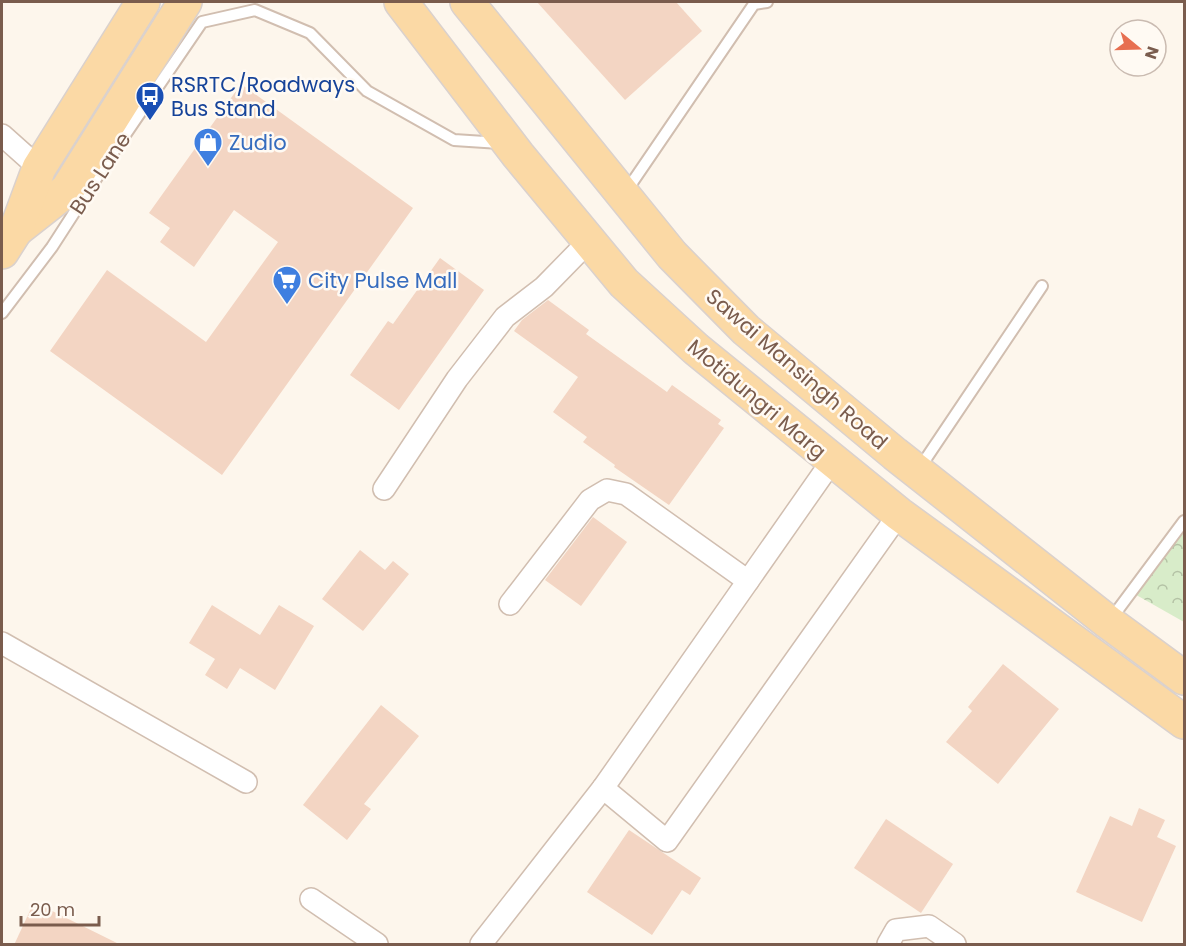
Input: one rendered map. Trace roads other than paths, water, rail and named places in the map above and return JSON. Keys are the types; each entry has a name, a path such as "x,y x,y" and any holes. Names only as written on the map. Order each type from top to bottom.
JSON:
{"main road":[{"path":"9,241 39,168 143,2"},
{"path":"9,241 66,190 185,2"},
{"name":"Sawai Mansingh Road","path":"466,2 672,255 746,330 917,471 1108,622 1185,678"},
{"name":"Motidungri Marg","path":"401,5 509,144 624,284 680,334 899,514 1185,722"}],"street":[{"path":"2,135 39,168"},
{"path":"384,489 457,379 505,317 544,287 589,241"},
{"path":"481,945 603,788 832,460"},
{"path":"510,604 591,500 607,490 626,494 748,580"},
{"path":"603,788 667,841 899,514"},
{"path":"2,643 246,782"},
{"path":"311,899 377,945"},
{"path":"888,945 896,930 929,926 955,945"}],"lane":[{"path":"623,196 752,2 767,2"},
{"name":"Bus Lane","path":"2,313 52,247 202,22 255,10 310,33 367,91 454,140 509,144"},
{"path":"917,471 1042,286"},
{"path":"1108,622 1185,520"}],"place":[{"name":"RSRTC/Roadways Bus Stand","path":"150,122"},
{"name":"Zudio","path":"208,168"},
{"name":"City Pulse Mall","path":"287,306"}]}
